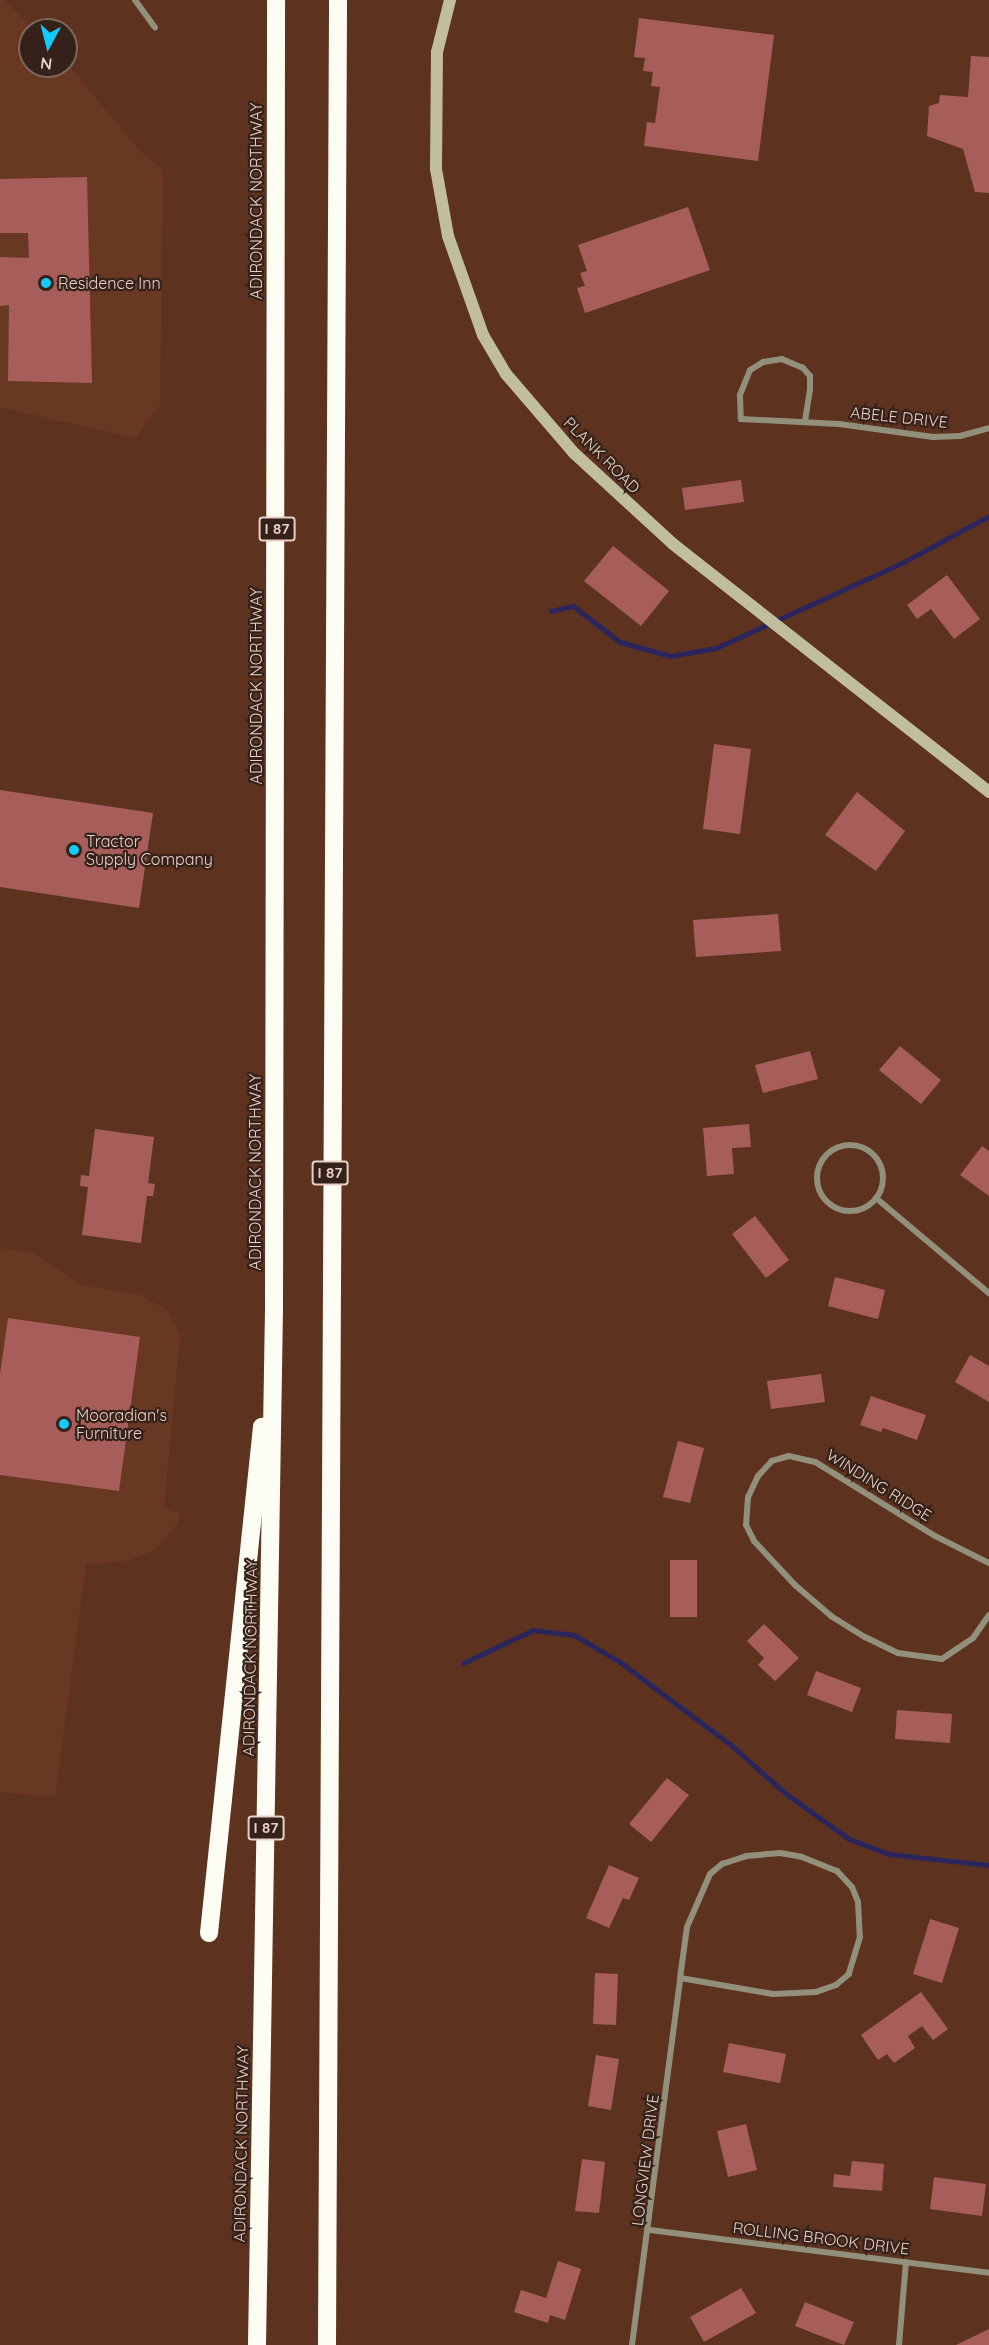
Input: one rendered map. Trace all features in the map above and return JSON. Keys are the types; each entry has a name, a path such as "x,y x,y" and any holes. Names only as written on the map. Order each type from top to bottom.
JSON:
{"highway":[{"name":"ADIRONDACK NORTHWAY","path":"257,2345 274,1312 276,0"},
{"name":"I 87","path":"327,2345 338,0"},
{"path":"209,1933 274,1312"}],"street":[{"path":"135,0 155,28"},
{"name":"PLANK ROAD","path":"450,0 437,52 436,169 448,237 483,335 507,374 574,453 673,544 989,792"},
{"name":"ABELE DRIVE","path":"805,421 810,388 803,368 782,359 763,362 750,370 740,395 741,419 805,421 933,437 960,436 989,428"},
{"path":"843,1145 853,1145 871,1153 882,1169 876,1198 869,1206 848,1211 828,1203 817,1185 816,1174 826,1155 843,1145"},
{"path":"876,1198 989,1293"},
{"name":"WINDING RIDGE","path":"989,1563 935,1536 815,1462 789,1456 772,1461 758,1476 748,1497 746,1525 754,1541 813,1600 865,1637 898,1653 942,1659 973,1638 989,1615"},
{"name":"LONGVIEW DRIVE","path":"632,2345 650,2230 680,1978 687,1927 695,1902 710,1874 722,1864 746,1856 802,1857 837,1871 852,1887 858,1902 860,1937 855,1965 836,1985 816,1992 772,1994 680,1978"},
{"name":"ROLLING BROOK DRIVE","path":"650,2230 989,2273"},
{"path":"899,2345 906,2262"}],"shaded area":[{"path":"0,0 5,0 22,18 18,18 18,78 78,76 139,150 163,171 160,405 135,438 0,407"},
{"path":"0,1248 33,1253 81,1285 141,1295 168,1311 180,1335 164,1507 180,1514 177,1524 154,1551 127,1561 86,1564 55,1797 0,1792"}],"building":[{"path":"639,18 774,35 758,161 644,146 647,122 655,123 660,87 651,86 653,72 643,71 645,58 634,57"},
{"path":"971,56 989,57 989,193 975,192 963,149 927,136 929,106 939,103 940,95 968,97"},
{"path":"87,177 92,383 8,381 9,305 0,306 0,257 29,258 28,233 0,233 0,179"},
{"path":"688,207 710,270 585,313 577,288 585,286 580,273 587,271 578,245"},
{"path":"741,480 744,502 685,510 682,488"},
{"path":"613,546 669,591 641,626 584,581"},
{"path":"947,575 980,619 954,639 931,609 917,619 907,605"},
{"path":"714,744 751,749 740,834 703,829"},
{"name":"Tractor Supply Company","path":"0,790 153,813 139,908 0,887"},
{"path":"857,792 905,831 876,871 825,835"},
{"path":"778,914 781,951 696,957 693,920"},
{"path":"900,1046 941,1080 921,1104 879,1070"},
{"path":"810,1051 818,1079 763,1093 755,1065"},
{"path":"749,1124 751,1147 732,1148 734,1174 707,1176 703,1128"},
{"path":"95,1129 154,1137 148,1183 155,1184 153,1196 147,1196 141,1243 82,1235 88,1187 80,1186 81,1175 89,1176"},
{"path":"982,1146 989,1151 989,1196 960,1175"},
{"path":"755,1216 789,1260 766,1278 732,1234"},
{"path":"835,1277 885,1290 878,1319 828,1306"},
{"name":"Mooradian's Furniture","path":"8,1318 140,1337 119,1491 0,1475 0,1374"},
{"path":"970,1355 989,1366 989,1402 955,1382"},
{"path":"821,1374 825,1402 771,1409 767,1381"},
{"path":"871,1396 926,1415 917,1440 883,1428 881,1432 860,1425"},
{"path":"678,1441 704,1448 690,1503 663,1497"},
{"path":"670,1560 697,1560 697,1617 670,1617"},
{"path":"764,1624 799,1658 775,1681 758,1665 764,1658 747,1641"},
{"path":"816,1671 861,1688 852,1712 807,1695"},
{"path":"897,1710 952,1714 950,1743 895,1739"},
{"path":"667,1778 689,1795 651,1842 629,1824"},
{"path":"609,1865 639,1878 629,1900 623,1898 609,1928 586,1918"},
{"path":"930,1919 959,1928 942,1983 913,1974"},
{"path":"595,1973 618,1974 616,2025 593,2024"},
{"path":"921,1992 948,2029 933,2040 922,2026 908,2036 915,2048 894,2063 887,2054 878,2060 861,2035"},
{"path":"729,2043 786,2054 780,2083 723,2072"},
{"path":"596,2055 619,2059 611,2110 588,2106"},
{"path":"746,2124 757,2170 728,2177 717,2131"},
{"path":"582,2159 605,2162 599,2213 575,2211"},
{"path":"852,2161 884,2164 882,2191 833,2187 834,2174 850,2176"},
{"path":"934,2177 986,2184 982,2216 930,2209"},
{"path":"558,2261 581,2269 565,2320 550,2315 548,2323 514,2312 521,2290 546,2298"},
{"path":"741,2288 756,2313 704,2342 690,2317"},
{"path":"805,2302 854,2322 844,2345 795,2326"},
{"path":"989,2329 989,2345 956,2345"}],"waterway":[{"path":"551,611 573,606 620,642 670,656 716,648 902,563 989,516"},
{"path":"463,1663 533,1630 574,1635 620,1662 731,1745 785,1793 849,1839 889,1854 989,1865"}],"place":[{"name":"Residence Inn","path":"46,283"},
{"name":"Tractor Supply Company","path":"74,850"},
{"name":"Mooradian's Furniture","path":"64,1424"}]}
